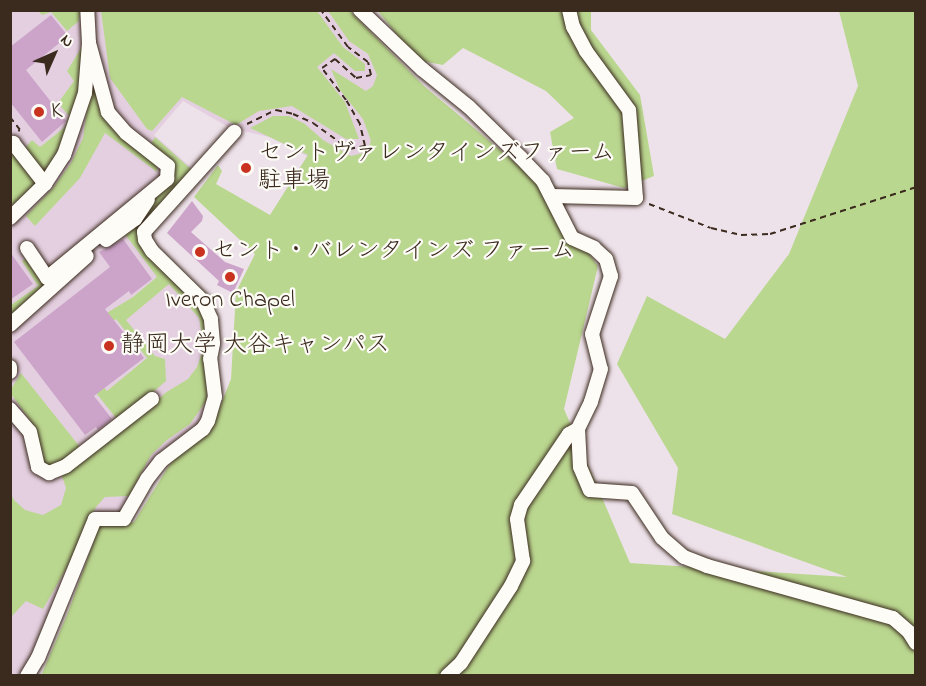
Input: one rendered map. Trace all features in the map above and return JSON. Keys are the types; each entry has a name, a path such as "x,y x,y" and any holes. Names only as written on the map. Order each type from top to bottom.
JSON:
{"street":[{"path":"10,218 45,184 64,156 86,93 89,43 87,10"},
{"path":"360,10 422,69 469,107 543,181 552,196 566,231 572,238 594,248 606,259 611,276 594,320 592,334 601,369 578,429 580,467 590,490 632,493 662,538 684,557 707,566 893,618 909,632 915,643"},
{"path":"552,196 636,198 629,110 586,51 573,27 569,10"},
{"path":"27,248 47,278 167,179 168,165 126,133 108,112 89,43"},
{"path":"27,675 38,658 95,519 124,519 147,478 161,461 203,429 208,421 215,397 210,359 213,343 211,319 204,301 152,251 145,240 144,232 234,132"},
{"path":"12,140 45,184"},
{"path":"10,325 109,238 135,219 159,185"},
{"path":"10,367 10,372"},
{"path":"10,408 30,432 38,467 49,473 66,466 152,399"},
{"path":"447,675 461,663 512,586 523,561 517,519 521,505 569,434 578,429"}],"path":[{"path":"234,132 258,117 276,110 293,114 313,123 349,149 365,146 360,124 346,100 322,68 335,59 356,78 371,75 368,62 348,47 321,10"},
{"path":"10,117 20,130 12,140"},
{"path":"636,198 711,228 741,235 770,234 915,187"}],"shaded area":[{"name":"静岡大学 大谷キャンパス","path":"10,11 346,11 420,84 331,244 276,206 307,156 269,137 230,128 183,101 154,135 194,170 139,227 139,241 201,311 209,393 205,413 199,424 153,461 144,472 124,516 92,514 35,656 22,676 10,675"}],"green space":[{"path":"38,11 80,11 79,21 67,31 51,12 42,15"},
{"path":"101,11 317,11 343,47 365,64 365,71 355,71 334,53 317,67 345,102 359,139 346,139 292,106 259,111 236,125 182,97 152,131 147,129 110,78"},
{"path":"328,11 350,11 424,86 531,176 598,266 564,409 630,563 847,577 672,514 678,468 617,364 647,296 725,339 789,254 858,86 839,11 915,11 915,675 41,676 69,610 99,526 134,522 175,456 210,432 231,379 236,292 255,254 194,197 218,165 222,171 216,184 270,215 308,155 250,128 273,116 289,116 305,124 323,140 351,156 367,152 371,141 363,119 340,90 331,69 366,91 373,86 377,75 368,54 349,41"},
{"path":"378,11 591,11 591,30 640,95 654,176 624,188 557,169 550,132 574,118 546,91 463,48 443,65 417,60"},
{"path":"83,45 82,86 57,159 44,174 24,149 32,140 40,147 65,127 69,116 58,103 74,81 67,71"},
{"path":"92,75 98,104 105,119 117,133 157,163 157,172 105,133 80,178 35,226 26,216 53,188 71,163 83,138"},
{"path":"155,137 192,170 139,227 139,242 196,303 207,324 207,400 190,424 151,455 129,496 105,497 96,507 73,557 43,609 26,601 11,617 10,492 14,500 25,510 43,515 61,505 66,488 62,476 45,467 30,420 11,394 11,389 21,373 80,447 100,443 144,414 165,393 188,379 197,367 204,347 199,318 169,284 126,320 155,356 165,359 166,381 124,417 116,418 81,374 74,351 107,391 147,358 116,319 103,329 97,319 133,297 157,277 125,234 157,193 173,178 149,147"},
{"path":"10,148 40,183 11,212"},
{"path":"105,237 11,319 11,305 38,286 22,261 29,256 47,279"}],"building":[{"path":"51,15 68,36 26,70 66,121 42,142 10,102 10,47"},
{"path":"192,201 203,216 202,221 191,232 225,262 244,269 233,293 217,285 219,281 167,233"},
{"path":"123,239 152,279 131,295 129,291 105,309 144,358 94,396 112,419 98,430 96,427 85,435 14,342 110,267 99,252"},
{"path":"10,252 33,284 10,300"}],"place":[{"name":"K","path":"39,112"},
{"name":"セントヴァレンタインズファーム 駐車場","path":"246,168"},
{"name":"セント・バレンタインズ ファーム","path":"200,252"},
{"name":"Iveron Chapel","path":"230,277"},
{"name":"静岡大学 大谷キャンパス","path":"109,346"}]}
